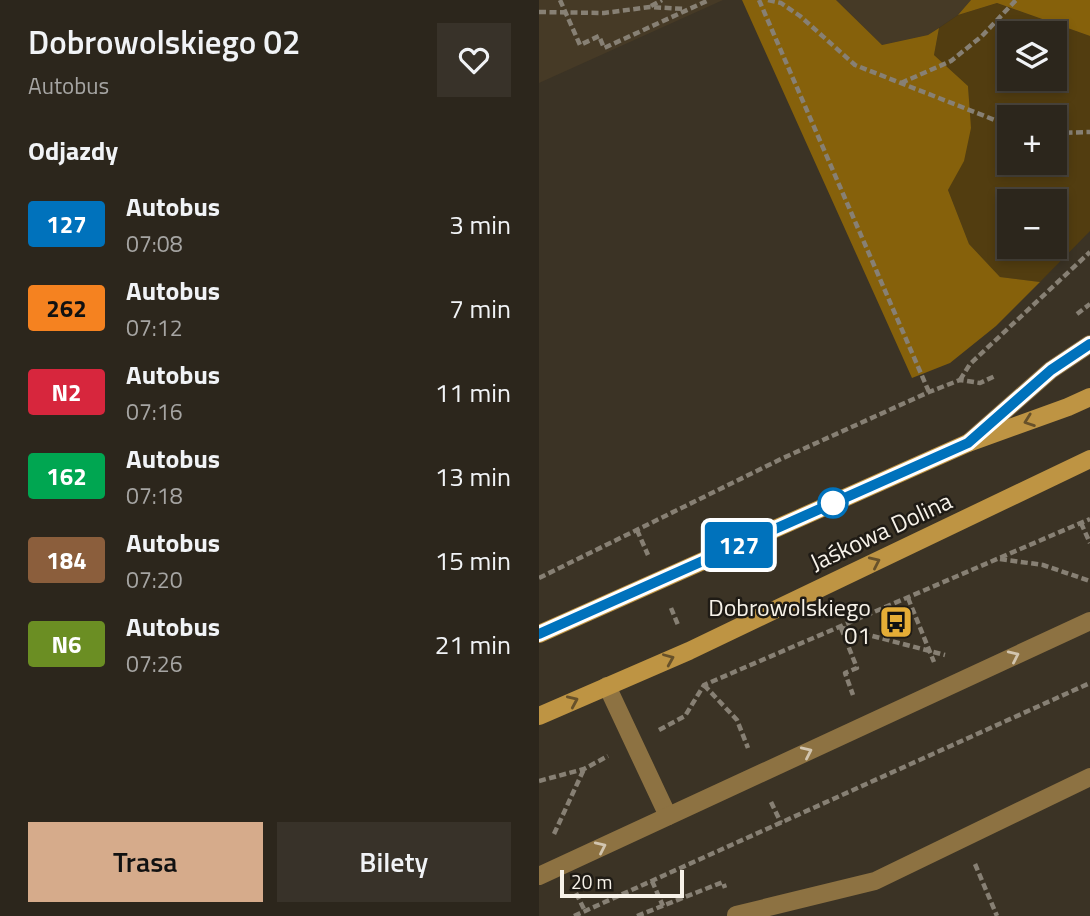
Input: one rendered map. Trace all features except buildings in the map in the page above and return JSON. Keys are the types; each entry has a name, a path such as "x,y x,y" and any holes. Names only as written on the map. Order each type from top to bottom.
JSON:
{"street":[{"path":"968,443 1051,370 1090,344"},
{"name":"Jaśkowa Dolina","path":"539,634 968,443 1090,397"},
{"name":"Jaśkowa Dolina","path":"539,716 689,651 1090,459"},
{"path":"539,876 1090,621"},
{"path":"607,687 668,816"},
{"path":"733,906 875,881 1090,777"}],"path":[{"path":"560,0 580,45 599,36 604,48 709,0"},
{"path":"650,7 661,0"},
{"path":"759,0 929,392"},
{"path":"768,0 781,3 800,16 855,65 997,121"},
{"path":"901,83 951,61 982,36 1016,0"},
{"path":"539,12 604,13 650,7 686,9"},
{"path":"1067,133 1090,132"},
{"path":"539,578 781,459 960,380 970,364 1090,252"},
{"path":"685,716 704,685 1090,519"},
{"path":"1081,523 1090,543"},
{"path":"999,558 1043,565 1090,581"},
{"path":"908,598 945,688"},
{"path":"841,628 990,667"},
{"path":"841,628 857,668 845,673 853,695"},
{"path":"574,916 1090,683"},
{"path":"539,781 584,769 552,840"},
{"path":"964,838 997,916"},
{"path":"652,881 663,906"},
{"path":"638,916 723,882 733,906"}],"shaded area":[{"path":"539,0 723,0 539,83"},
{"path":"742,0 836,0 882,45 928,35 939,28 934,55 968,86 971,128 964,161 948,190 969,244 1000,277 1040,282 996,326 950,363 912,378"},
{"path":"836,0 971,0 958,15 928,35 882,45"},
{"path":"971,0 1090,0 1090,36 1067,28 1067,21 1048,21 997,3 958,15"},
{"path":"997,3 1048,21 997,21 997,91 1067,91 1067,28 1090,36 1090,231 1067,254 1067,189 997,189 997,259 1063,259 1040,282 1000,277 969,244 948,190 968,140 968,86 934,55 939,28 958,15"}],"bus line":[{"name":"127","path":"539,634 968,443 1051,370 1090,344"}],"place":[{"name":"Dobrowolskiego 01","path":"896,622"}]}
